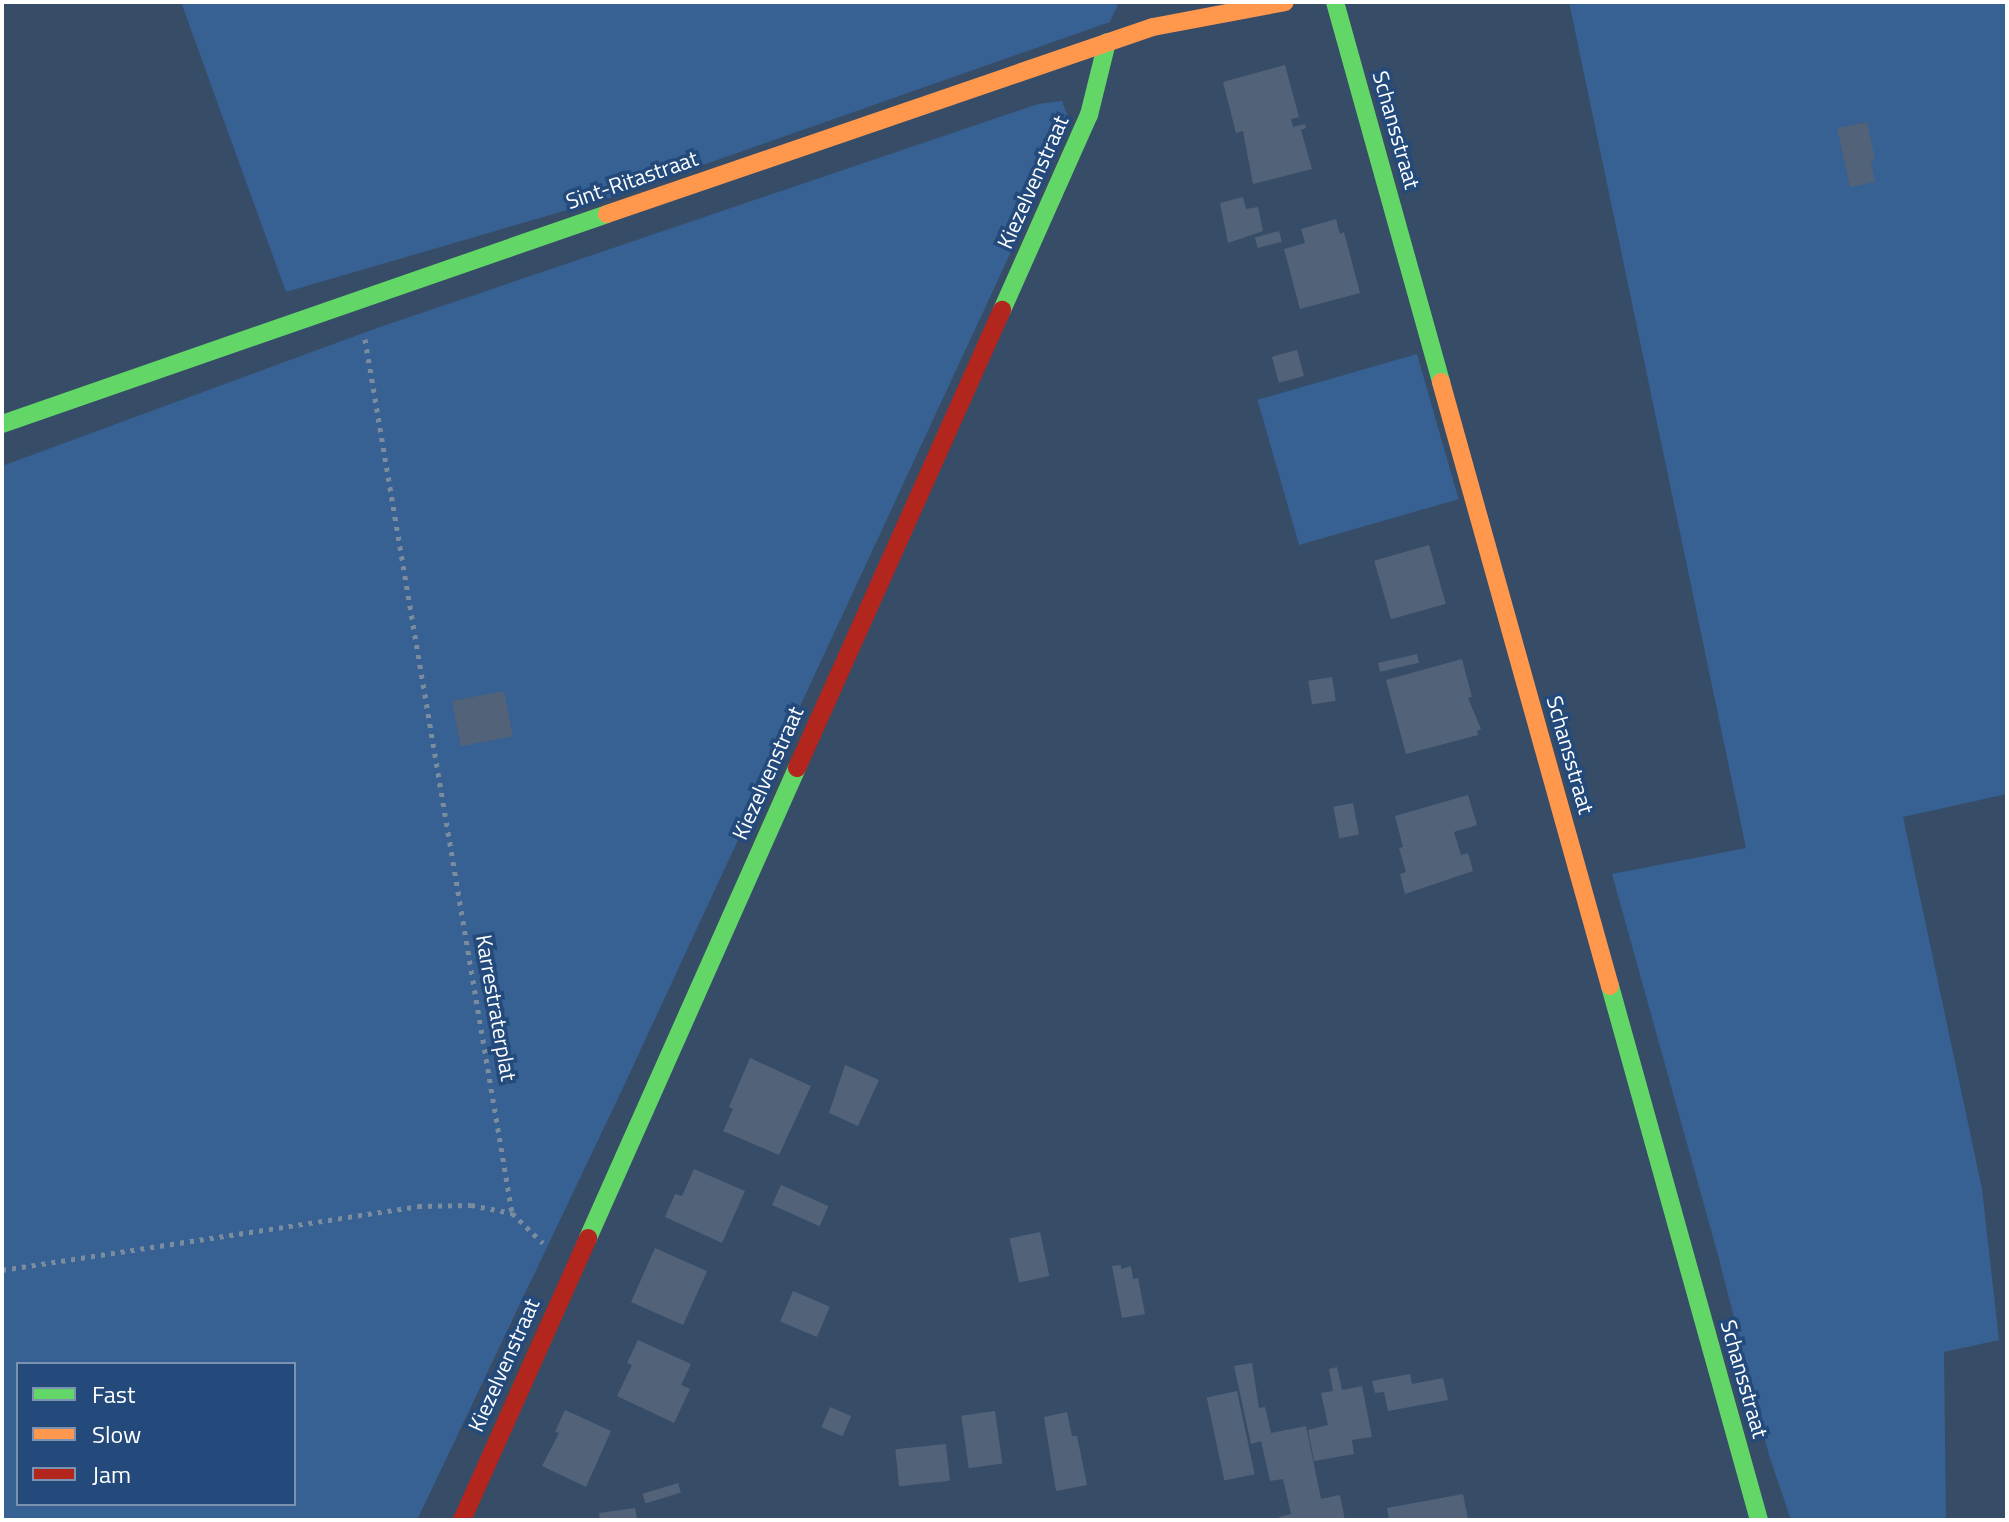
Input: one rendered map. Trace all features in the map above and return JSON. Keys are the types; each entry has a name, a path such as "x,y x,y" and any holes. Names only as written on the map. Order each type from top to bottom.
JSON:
{"street":[{"name":"Sint-Ritastraat","path":"2,424 1107,42 1153,27 1285,2"},
{"name":"Schansstraat","path":"1335,2 1759,1520"},
{"name":"Kiezelvenstraat","path":"462,1520 1089,115 1107,42"}],"path":[{"name":"Karrestraterplat","path":"2,1270 418,1206 471,1205 512,1213 492,1075 359,300"}],"shaded area":[{"path":"181,2 1119,2 1110,22 612,197 286,292"},
{"path":"1569,2 2007,2 2007,794 1903,817 1982,1189 1999,1340 1944,1352 1946,1520 1791,1520 1769,1455 1718,1255 1612,874 1746,848"},
{"path":"1062,101 1067,114 1061,144 621,1092 417,1520 2,1520 2,466 377,328 1038,104"},
{"path":"1417,354 1459,499 1299,545 1257,400"}],"building":[{"path":"1285,65 1299,117 1291,119 1293,127 1305,124 1306,128 1301,130 1312,169 1253,184 1243,131 1236,133 1223,82"},
{"path":"1867,122 1875,160 1871,162 1875,182 1850,187 1837,128"},
{"path":"1243,197 1246,209 1258,207 1263,231 1228,243 1220,203"},
{"path":"1336,219 1340,234 1344,232 1360,293 1300,309 1284,249 1305,243 1301,229"},
{"path":"1279,231 1282,242 1258,248 1255,237"},
{"path":"1297,350 1304,376 1279,383 1272,357"},
{"path":"1429,545 1446,604 1391,619 1374,561"},
{"path":"1417,654 1419,663 1380,672 1378,663"},
{"path":"1462,659 1472,697 1468,698 1481,729 1477,731 1478,735 1406,754 1386,680"},
{"path":"1332,677 1336,701 1312,704 1308,681"},
{"path":"504,691 513,736 461,746 452,701"},
{"path":"1468,795 1477,825 1454,832 1461,855 1468,853 1473,871 1405,894 1400,874 1406,872 1399,848 1403,847 1395,816"},
{"path":"1353,803 1359,834 1339,838 1333,807"},
{"path":"750,1058 811,1086 779,1155 723,1131 733,1109 729,1107"},
{"path":"845,1065 879,1080 858,1126 829,1113"},
{"path":"694,1169 745,1191 722,1243 665,1217 675,1194 682,1196"},
{"path":"781,1185 829,1206 820,1226 772,1205"},
{"path":"1040,1232 1049,1276 1019,1282 1010,1238"},
{"path":"655,1248 707,1271 683,1325 631,1302"},
{"path":"1121,1265 1121,1269 1131,1266 1133,1279 1138,1278 1145,1314 1122,1318 1112,1266"},
{"path":"793,1291 830,1307 817,1337 780,1321"},
{"path":"638,1340 691,1364 681,1385 690,1389 674,1423 617,1396 632,1365 627,1363"},
{"path":"1252,1363 1259,1408 1265,1407 1271,1433 1306,1426 1321,1499 1340,1495 1345,1520 1279,1520 1279,1517 1291,1514 1283,1479 1270,1481 1261,1441 1251,1444 1234,1366"},
{"path":"1337,1367 1342,1390 1362,1386 1372,1437 1352,1440 1354,1454 1314,1461 1308,1430 1328,1425 1321,1393 1333,1391 1329,1369"},
{"path":"1410,1374 1412,1384 1443,1378 1448,1400 1388,1411 1384,1392 1375,1393 1372,1381"},
{"path":"1237,1391 1255,1474 1224,1481 1207,1397"},
{"path":"830,1407 851,1416 843,1436 821,1427"},
{"path":"565,1410 611,1431 586,1487 542,1466 559,1433 555,1432"},
{"path":"995,1411 1002,1463 969,1468 961,1416"},
{"path":"1067,1412 1072,1436 1077,1436 1087,1485 1056,1491 1044,1417"},
{"path":"946,1444 950,1481 899,1486 895,1449"},
{"path":"678,1483 681,1493 646,1503 643,1494"},
{"path":"1463,1494 1468,1519 1389,1520 1387,1508"},
{"path":"635,1508 637,1520 600,1520 599,1513"}],"traffic: fast":[{"path":"1335,2 1441,382"},
{"path":"1002,310 1089,115 1107,42"},
{"path":"2,424 607,214"},
{"path":"588,1238 797,768"},
{"path":"1610,986 1759,1520"}],"traffic: slow":[{"path":"607,214 1153,27 1285,2"},
{"path":"1441,382 1610,986"}],"traffic: jam":[{"path":"797,768 1002,310"},
{"path":"462,1520 588,1238"}]}
